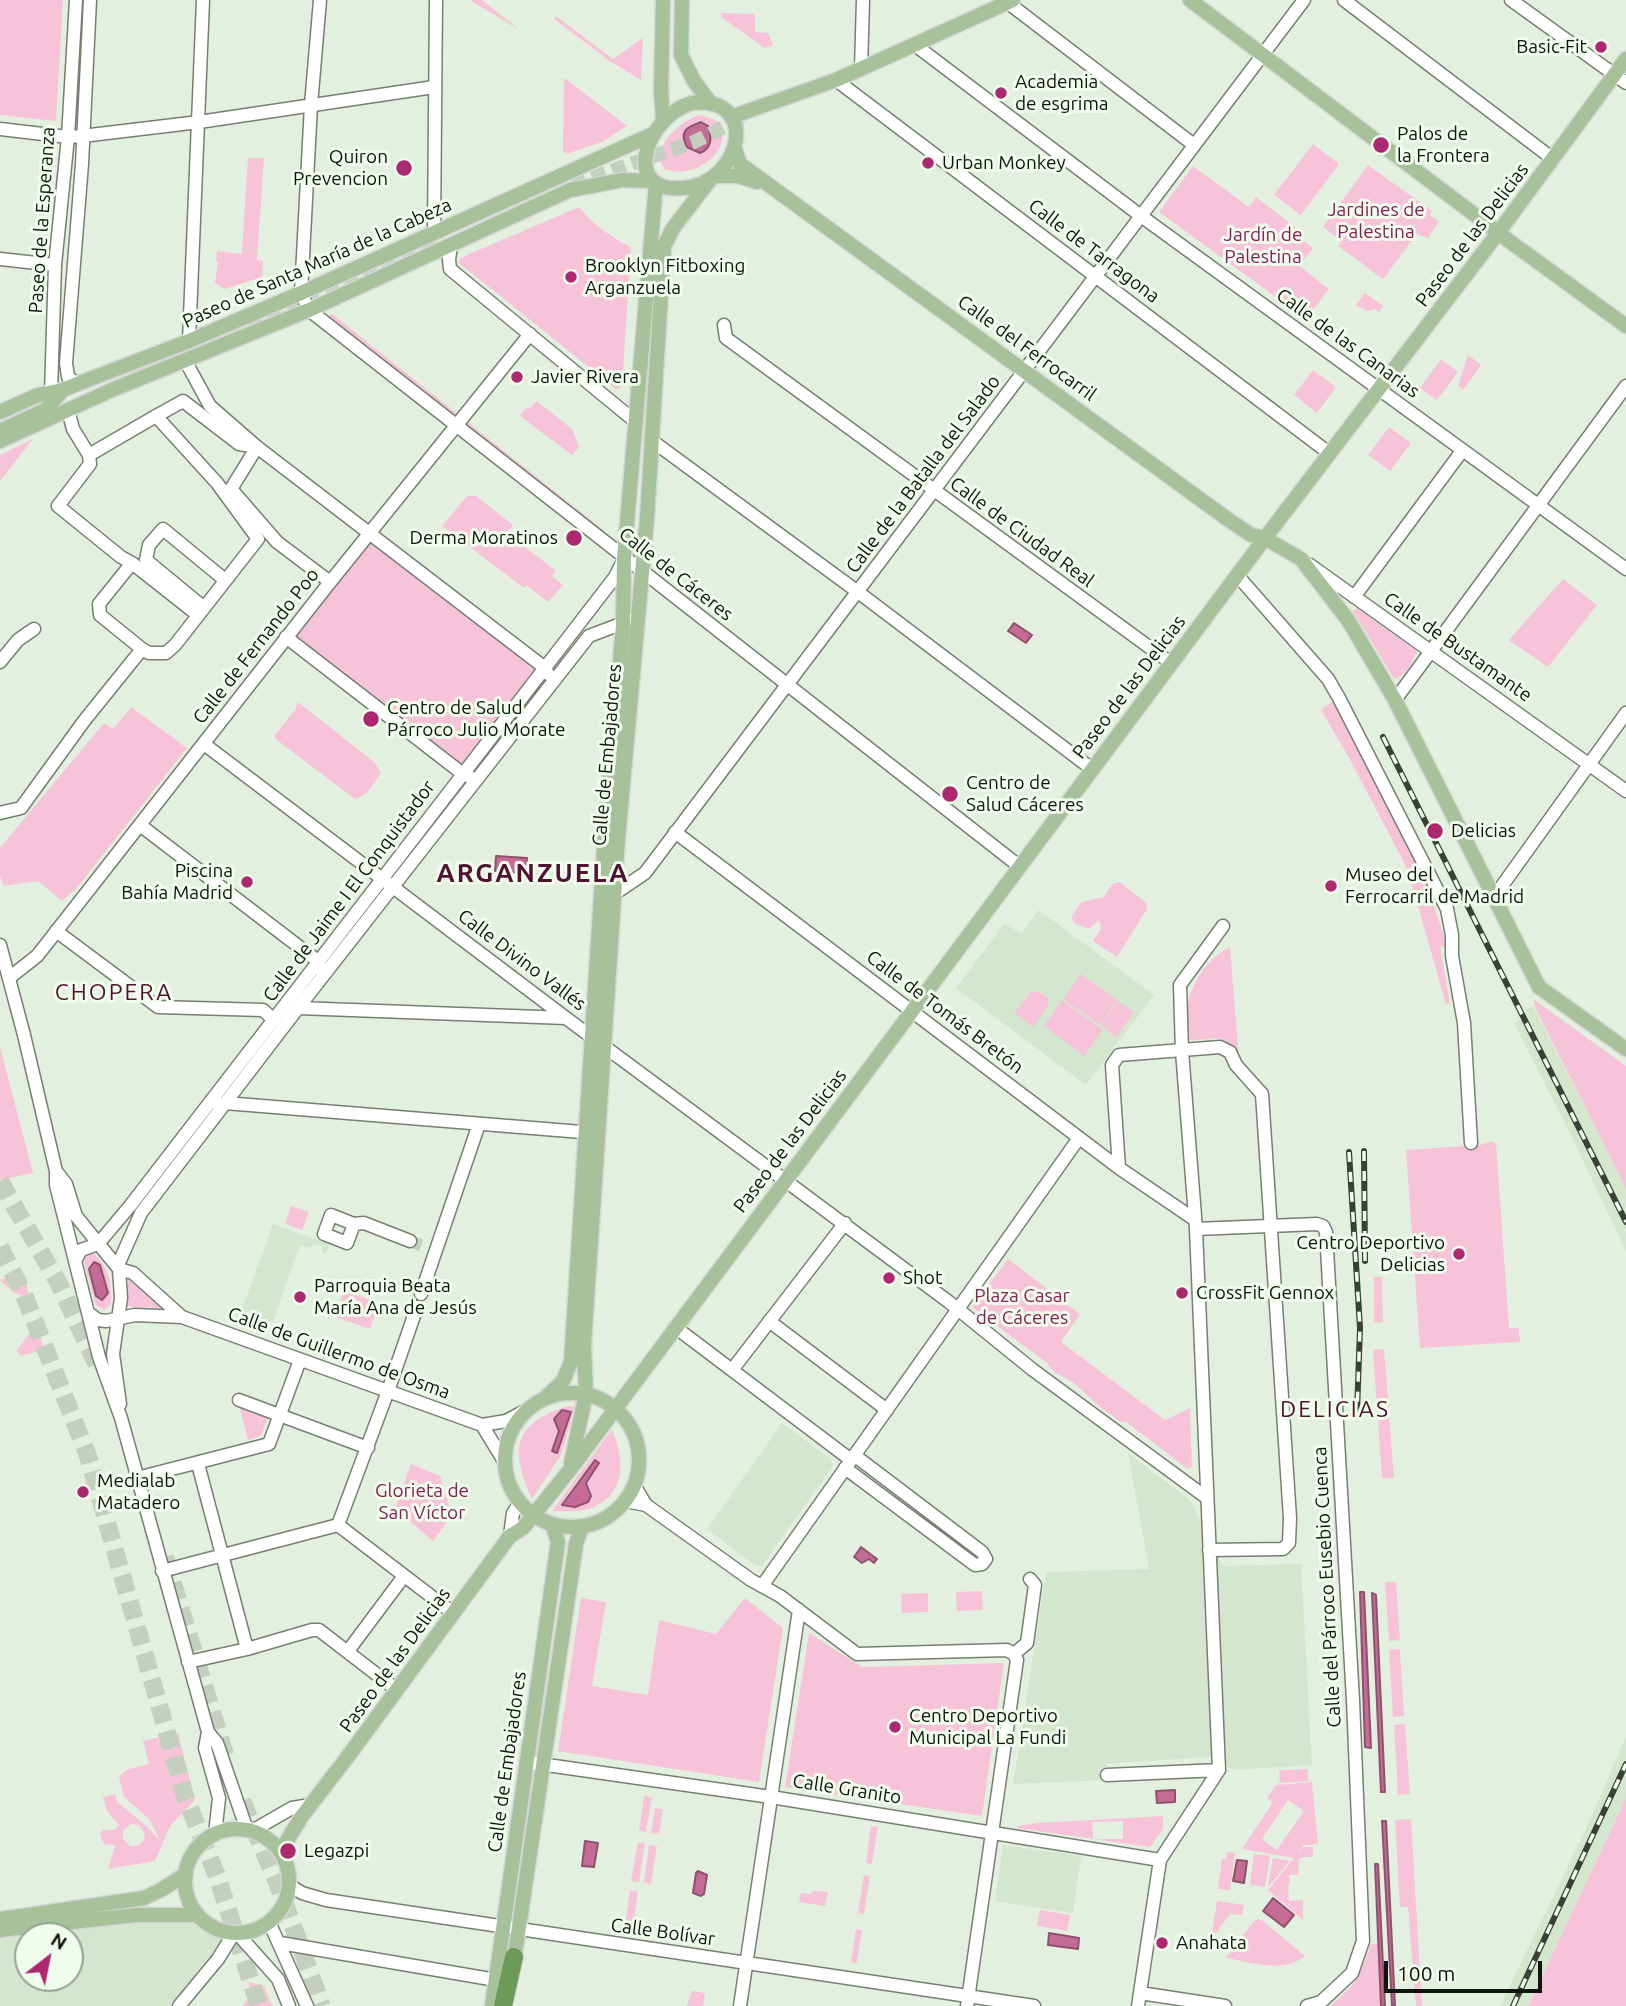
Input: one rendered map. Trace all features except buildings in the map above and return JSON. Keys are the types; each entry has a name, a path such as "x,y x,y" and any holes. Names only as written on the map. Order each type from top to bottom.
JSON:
{"highway":[{"path":"506,2006 514,1957"}],"main road":[{"path":"663,0 663,120"},
{"path":"682,0 681,55 694,81 711,104"},
{"path":"1190,0 1498,233 1626,326"},
{"path":"731,117 835,80 1010,1"},
{"name":"Paseo de las Delicias","path":"280,1852 310,1805 510,1536 523,1528 569,1471 1329,453 1553,159 1620,79 1626,59"},
{"path":"711,104 726,111 737,130 734,149 728,162 714,178 695,187 680,189 654,182 645,162 653,134 663,120 686,105 711,104"},
{"name":"Paseo de Santa María de la Cabeza","path":"0,431 46,410 57,394 77,384 301,293 653,134"},
{"name":"Calle del Ferrocarril","path":"734,149 740,163 769,185 1226,518 1251,535 1265,538"},
{"name":"Calle del Ferrocarril","path":"714,178 738,176 769,185"},
{"name":"Calle de Embajadores","path":"598,1042 614,894 642,573 664,246 673,228 714,178"},
{"name":"Paseo de Santa María de la Cabeza","path":"0,441 114,389 309,310 570,190 623,180 654,182"},
{"name":"Calle de Embajadores","path":"546,1397 563,1381 570,1362 592,1132 606,833 623,625 624,558 654,182"},
{"path":"0,412 38,395 57,394 73,408"},
{"path":"0,420 33,407"},
{"name":"Calle de Bustamante","path":"1265,538 1301,559"},
{"path":"1301,559 1351,624 1395,700 1539,986 1625,1048"},
{"name":"Calle de Embajadores","path":"569,1471 586,1394 584,1344 592,1132"},
{"path":"559,1393 586,1394 615,1408 626,1420 637,1443 639,1468 625,1501 608,1517 582,1526 552,1524 533,1515 520,1503 508,1483 504,1461 506,1443 523,1412 546,1397 559,1393"},
{"name":"Calle de Embajadores","path":"492,2006 558,1542 552,1524"},
{"name":"Calle de Embajadores","path":"514,1957 576,1544 582,1526"},
{"path":"236,1829 250,1831 268,1839 286,1863 289,1885 283,1905 269,1922 254,1930 236,1933 212,1927 198,1915 188,1896 186,1874 192,1855 215,1834 236,1829"},
{"path":"0,1919 145,1898 186,1874"},
{"path":"0,1930 136,1915 198,1915"}],"street":[{"name":"Paseo de la Esperanza","path":"57,394 55,265 68,137 76,0"},
{"name":"Paseo de la Esperanza","path":"77,384 68,377 66,363 73,289 90,0"},
{"path":"188,341 203,0"},
{"path":"309,310 301,293 311,105 320,0"},
{"path":"434,232 436,0"},
{"path":"861,69 863,0"},
{"name":"Calle de la Batalla del Salado","path":"614,894 645,873 1304,0"},
{"path":"1344,0 1553,159"},
{"path":"1511,0 1620,79"},
{"path":"1010,1 1194,145"},
{"name":"Calle de las Canarias","path":"915,45 1141,216 1626,569"},
{"path":"73,51 81,58 87,58"},
{"name":"Calle de Tarragona","path":"835,80 1329,453"},
{"path":"0,129 68,137 82,136 199,122 434,87"},
{"path":"451,246 450,269 636,422"},
{"path":"0,259 55,265"},
{"name":"Calle de Cáceres","path":"309,310 1019,866"},
{"name":"Calle de Ciudad Real","path":"724,325 726,338 1171,663"},
{"name":"Calle de Fernando Poo","path":"9,978 37,956 286,637 530,334"},
{"path":"186,362 210,406 257,447 545,668 551,683"},
{"path":"1395,700 1626,386"},
{"path":"89,455 183,401 239,444 257,447"},
{"path":"73,408 72,429 89,455 90,464 58,506 121,557 201,611"},
{"path":"132,563 99,604 100,615 142,649 149,653 166,653 258,539 216,484 156,415"},
{"path":"651,440 1092,769"},
{"path":"257,447 231,489 277,542 330,582"},
{"path":"1354,597 1462,451"},
{"path":"201,611 146,560 149,545 163,529 225,580"},
{"name":"Calle de Jaime I El Conquistador","path":"75,1261 81,1250 98,1244 131,1206 615,577 624,558"},
{"name":"Calle de Bustamante","path":"1301,559 1626,791"},
{"path":"1237,575 1328,679 1447,909 1464,1023 1471,1143"},
{"path":"623,625 633,619 639,601"},
{"name":"Calle de Jaime I El Conquistador","path":"118,1267 141,1213 551,683 589,636 606,628 623,625"},
{"path":"0,662 18,640 34,629"},
{"path":"286,637 463,774 479,777"},
{"path":"0,813 20,808 84,721 142,649"},
{"path":"1494,897 1626,713"},
{"name":"Calle Divino Vallés","path":"204,744 598,1042 845,1223 1033,1370 1207,1498"},
{"path":"140,825 319,962 320,980"},
{"name":"Calle de Tomás Bretón","path":"675,832 1195,1224"},
{"path":"1223,926 1180,985 1182,1051 1195,1224 1219,1770 1160,1860 1139,1999 1225,2006"},
{"path":"56,931 158,1007 263,1010 274,1020"},
{"path":"0,945 99,1357 121,1418 208,1732 217,1743 250,1831 292,1808 310,1805"},
{"path":"298,1008 566,1018"},
{"path":"1119,1168 1112,1065 1119,1055 1220,1047 1230,1052 1236,1065 1262,1094 1290,1518 1289,1543 1283,1549 1209,1550"},
{"path":"205,1110 225,1103 592,1132"},
{"path":"421,1294 479,1124"},
{"path":"762,1586 1079,1138"},
{"name":"Calle de Guillermo de Osma","path":"56,1171 66,1184 76,1216 98,1244 118,1267 133,1273 182,1317"},
{"path":"732,1370 845,1223"},
{"path":"359,1224 410,1241"},
{"name":"Calle del Párroco Eusebio Cuenca","path":"1195,1224 1320,1224 1326,1232 1348,1605 1363,1941 1352,1973 1321,2004 1307,2006"},
{"path":"422,1246 435,1251"},
{"path":"118,1267 121,1297 113,1354 121,1418"},
{"path":"338,1525 417,1307"},
{"name":"Calle de Guillermo de Osma","path":"90,1314 98,1320 106,1321 155,1314 182,1317 482,1425"},
{"path":"769,1321 887,1410"},
{"path":"675,1327 850,1461 975,1565 982,1564 986,1559 985,1553 850,1461"},
{"path":"137,1478 269,1444 300,1360"},
{"path":"239,1400 368,1448"},
{"path":"504,1461 482,1425 506,1421 523,1412"},
{"path":"198,1464 247,1649"},
{"path":"634,1485 646,1505 857,1654 1007,1650 1014,1654 1017,1660 967,2001"},
{"path":"625,1501 646,1505"},
{"name":"Paseo de las Delicias","path":"510,1536 513,1513 520,1503"},
{"path":"162,1571 338,1525"},
{"path":"338,1525 453,1613"},
{"path":"348,1651 404,1576"},
{"path":"1014,1654 1027,1643 1035,1585 1030,1579"},
{"path":"740,2006 799,1611"},
{"path":"188,1662 319,1630 397,1690"},
{"path":"208,1732 205,1748 219,1798 215,1834"},
{"name":"Calle Granito","path":"526,1762 993,1831 1054,1844 1160,1860"},
{"path":"1107,1775 1219,1770"},
{"name":"Calle Bolívar","path":"289,1885 302,1893 326,1900 746,1963 967,2001 1034,2006"},
{"path":"269,1922 307,2006"},
{"path":"179,2006 236,1933 278,1979 289,2006"},
{"path":"280,1943 496,1980"}],"shaded area":[{"path":"701,122 708,126 710,138 707,149 700,153 687,147 684,136 687,129"},
{"path":"1014,623 1032,635 1026,643 1008,631"},
{"path":"496,856 527,858 526,873 495,871"},
{"path":"1039,910 1154,995 1086,1085 956,988 1004,924 1022,933"},
{"path":"1533,1006 1626,1189 1626,1251 1514,1023 1522,1020 1527,1009"},
{"path":"273,1224 329,1244 326,1254 323,1254 319,1245 310,1248 300,1245 273,1322 269,1322 241,1312"},
{"path":"94,1262 100,1265 108,1293 102,1300 96,1296 89,1269"},
{"path":"562,1410 571,1412 557,1453 552,1451 559,1431 554,1419"},
{"path":"782,1423 831,1459 833,1466 762,1566 756,1566 707,1529"},
{"path":"1128,1453 1191,1501 1223,1566 1301,1564 1312,1765 1234,1770 1208,1757 1106,1764 1108,1780 1013,1784 1046,1572 1149,1569"},
{"path":"595,1460 599,1463 586,1483 591,1496 588,1502 575,1507 562,1505"},
{"path":"861,1547 877,1559 874,1563 869,1559 862,1563 854,1557"},
{"path":"1360,1592 1364,1592 1371,1748 1365,1747"},
{"path":"1372,1593 1376,1595 1385,1792 1381,1792"},
{"path":"1626,1736 1626,1798 1528,2006 1500,2006 1591,1818"},
{"path":"1175,1790 1175,1802 1157,1803 1156,1791"},
{"path":"1382,1821 1386,1821 1395,2006 1392,2006"},
{"path":"585,1841 598,1843 594,1867 582,1866"},
{"path":"1003,1845 1081,1856 1073,1913 995,1901"},
{"path":"1237,1860 1247,1861 1244,1883 1233,1881"},
{"path":"1375,1864 1378,1864 1385,2006 1381,2006"},
{"path":"698,1871 707,1875 704,1894 701,1896 693,1893"},
{"path":"1273,1898 1294,1915 1284,1927 1263,1911"},
{"path":"198,1915 213,1927 234,1933 179,2006 0,2006 0,1930 14,1929 14,1992 84,1992 84,1924"},
{"path":"1049,1933 1079,1938 1078,1949 1048,1945"}],"green space":[{"path":"0,0 63,0 56,121 0,115"},
{"path":"470,0 482,0 516,28"},
{"path":"721,13 755,14 755,32 768,33 773,45 765,48 722,18"},
{"path":"556,16 613,59 643,38 641,80 611,62 554,19"},
{"path":"564,79 627,126 602,142 566,154 563,150"},
{"path":"699,115 714,119 721,130 722,140 718,151 700,166 688,171 665,169 661,153 669,136"},
{"path":"1313,144 1339,164 1301,215 1274,195"},
{"path":"248,158 264,158 257,260 263,261 262,277 225,289 215,283 217,251 242,254"},
{"name":"Jardines de Palestina","path":"1368,165 1432,211 1430,215 1439,222 1428,238 1417,234 1383,279 1338,246 1341,241 1323,227"},
{"name":"Jardín de Palestina","path":"1193,166 1249,207 1256,197 1299,230 1296,235 1313,248 1299,266 1329,289 1306,319 1159,212"},
{"path":"579,207 603,230 631,247 622,387 616,389 459,263 460,258"},
{"path":"1365,293 1383,306 1379,312 1375,309 1368,311 1356,305"},
{"path":"332,314 602,529 607,552 316,321"},
{"path":"1468,355 1481,365 1463,390 1458,386"},
{"path":"1441,359 1458,372 1437,400 1420,388"},
{"path":"1313,370 1336,387 1317,413 1294,395"},
{"path":"537,401 572,429 579,447 572,455 520,416 527,407 530,408"},
{"path":"1389,427 1411,443 1390,471 1368,455"},
{"path":"33,439 0,481 0,455"},
{"path":"467,496 476,496 513,525 507,533 556,571 552,576 563,585 548,602 526,585 524,588 442,526"},
{"path":"369,534 545,668 463,774 286,637"},
{"path":"1563,579 1597,605 1548,667 1509,640"},
{"path":"1357,608 1417,651 1409,668 1397,679 1393,677 1353,611"},
{"path":"1333,701 1426,882 1447,945 1440,947 1450,1004 1446,1004 1407,868 1321,710"},
{"path":"298,702 374,762 381,773 367,793 355,799 274,736 295,710"},
{"path":"131,707 187,748 76,889 62,901 38,881 4,886 0,876 0,848 104,723 113,729"},
{"path":"1120,882 1146,903 1147,909 1117,957 1093,941 1101,929 1099,920 1089,929 1076,924 1071,918 1081,902 1104,897 1112,884"},
{"path":"1230,947 1239,1059 1220,1038 1184,1041 1185,1013 1193,987 1208,964"},
{"path":"1081,974 1117,1000 1100,1025 1063,999"},
{"path":"1031,992 1039,992 1049,998 1048,1006 1033,1027 1014,1013"},
{"path":"1533,999 1626,1066 1626,1189 1536,1009"},
{"path":"1062,1000 1103,1030 1084,1056 1044,1026"},
{"path":"1118,1001 1134,1012 1116,1037 1101,1025"},
{"path":"0,1047 33,1173 0,1180"},
{"name":"Centro Deportivo Delicias","path":"1492,1141 1496,1144 1509,1328 1519,1328 1520,1342 1420,1348 1406,1150 1480,1145"},
{"path":"291,1206 309,1212 302,1230 285,1224"},
{"path":"87,1254 94,1254 99,1259 108,1277 111,1304 104,1310 96,1305 84,1262"},
{"name":"Plaza Casar de Cáceres","path":"1008,1259 1080,1314 1061,1342 1165,1420 1190,1408 1192,1467 1188,1469 1126,1422 1121,1422 1101,1408 1074,1383 1054,1372 1047,1363 972,1307"},
{"path":"24,1273 29,1297 14,1293 0,1280"},
{"path":"1374,1277 1382,1277 1383,1322 1374,1323"},
{"path":"128,1279 163,1306 162,1308 127,1305"},
{"path":"344,1291 379,1303 370,1329 335,1317"},
{"path":"36,1325 44,1350 20,1356 17,1350"},
{"path":"1384,1349 1394,1478 1382,1478 1373,1350"},
{"path":"569,1406 575,1407 561,1455 532,1499 520,1466 521,1441 526,1430 536,1421"},
{"path":"245,1407 268,1416 261,1436 248,1440 240,1409"},
{"path":"612,1429 620,1461 618,1482 614,1491 596,1506 586,1510 552,1511"},
{"name":"Glorieta de San Víctor","path":"411,1464 440,1476 452,1515 433,1541 395,1509"},
{"path":"1385,1582 1396,1582 1400,1640 1389,1641"},
{"path":"982,1591 983,1610 957,1611 956,1592"},
{"path":"928,1593 928,1612 902,1613 901,1594"},
{"path":"581,1598 606,1602 592,1686 648,1695 659,1620 716,1634 745,1598 783,1628 759,1782 558,1751"},
{"name":"Centro Deportivo Municipal La Fundi","path":"809,1633 862,1667 1004,1663 982,1816 785,1787"},
{"path":"1400,1649 1404,1716 1393,1717 1389,1650"},
{"path":"1405,1724 1410,1794 1398,1795 1394,1725"},
{"path":"178,1733 195,1800 170,1826 155,1861 108,1869 115,1847 112,1844 105,1845 100,1833 103,1830 115,1830 119,1825 107,1811 103,1797 115,1794 117,1802 160,1840 149,1819 124,1797 119,1777 126,1770 149,1764 143,1741","holes":["131,1824 139,1825 145,1834 144,1840 138,1845 130,1846 123,1838 123,1831"]},
{"path":"1308,1769 1308,1781 1280,1783 1279,1770"},
{"path":"1312,1782 1318,1844 1304,1845 1298,1853 1304,1847 1313,1847 1313,1857 1299,1859 1298,1875 1289,1875 1288,1885 1289,1901 1303,1900 1303,1920 1268,1890 1294,1858 1242,1849 1273,1802 1267,1798 1276,1785","holes":["1288,1800 1304,1811 1277,1850 1262,1839"]},
{"path":"644,1796 652,1797 646,1832 639,1831"},
{"path":"1626,1798 1626,2006 1528,2006"},
{"path":"655,1808 663,1809 659,1834 651,1833"},
{"path":"1163,1816 1163,1829 1150,1847 1094,1839 1123,1839 1123,1821 1092,1822 1093,1839 1017,1828 1037,1823"},
{"path":"1411,1819 1422,2006 1416,2006 1408,1907 1400,1907 1395,1820"},
{"path":"871,1826 878,1827 872,1864 866,1863"},
{"path":"638,1842 645,1843 639,1882 631,1881"},
{"path":"649,1845 657,1846 651,1884 644,1883"},
{"path":"1227,1852 1235,1853 1230,1890 1218,1889 1222,1859 1226,1859"},
{"path":"1254,1854 1270,1856 1265,1887 1250,1885"},
{"path":"1273,1858 1290,1861 1268,1887"},
{"path":"864,1875 870,1876 864,1914 858,1913"},
{"path":"630,1890 638,1891 632,1932 624,1931"},
{"path":"812,1891 828,1892 825,1906 799,1902 801,1893 811,1894"},
{"path":"1217,1901 1244,1905 1242,1915 1230,1914 1213,1937 1212,1947 1210,1946"},
{"path":"1040,1910 1070,1915 1067,1931 1037,1926"},
{"path":"1258,1919 1305,1956 1277,1966 1226,1958"},
{"path":"856,1929 862,1930 857,1963 851,1962"},
{"path":"1371,1944 1382,1944 1384,2006 1330,2006 1357,1979"},
{"path":"249,1982 264,1986 272,2006 242,2006 250,1997"},
{"path":"692,1991 705,1993 703,2006 687,2006"}],"tunnel":[{"path":"573,186 694,142 742,118"},
{"path":"131,371 206,343 439,243"},
{"path":"33,407 59,397"},
{"path":"0,1181 58,1282 99,1369"},
{"path":"410,1241 423,1246"},
{"path":"0,1247 24,1295 88,1456 185,1796 217,1876 259,2006"},
{"path":"165,1557 226,1758"},
{"path":"242,1801 277,1882 322,2006"}],"railway":[{"path":"1383,737 1626,1222"},
{"path":"1364,1151 1365,1261"},
{"path":"1349,1152 1360,1328 1357,1412"},
{"path":"1513,2006 1626,1764"}],"place":[{"name":"Basic-Fit","path":"1601,47"},
{"name":"Academia de esgrima","path":"1001,93"},
{"name":"Palos de la Frontera","path":"1381,145"},
{"name":"Urban Monkey","path":"928,163"},
{"name":"Quiron Prevencion","path":"404,168"},
{"name":"Brooklyn Fitboxing Arganzuela","path":"571,277"},
{"name":"Javier Rivera","path":"517,377"},
{"name":"Derma Moratinos","path":"574,538"},
{"name":"Centro de Salud Párroco Julio Morate","path":"371,719"},
{"name":"Centro de Salud Cáceres","path":"950,794"},
{"name":"Delicias","path":"1435,831"},
{"name":"Piscina Bahía Madrid","path":"247,882"},
{"name":"Museo del Ferrocarril de Madrid","path":"1331,886"},
{"name":"Centro Deportivo Delicias","path":"1459,1254"},
{"name":"Shot","path":"889,1278"},
{"name":"CrossFit Gennox","path":"1182,1293"},
{"name":"Parroquia Beata María Ana de Jesús","path":"300,1297"},
{"name":"Medialab Matadero","path":"83,1492"},
{"name":"Centro Deportivo Municipal La Fundi","path":"895,1727"},
{"name":"Legazpi","path":"288,1851"},
{"name":"Anahata","path":"1162,1943"}],"district":[{"name":"ARGANZUELA","path":"533,873"},
{"name":"CHOPERA","path":"114,992"},
{"name":"DELICIAS","path":"1335,1409"}]}
